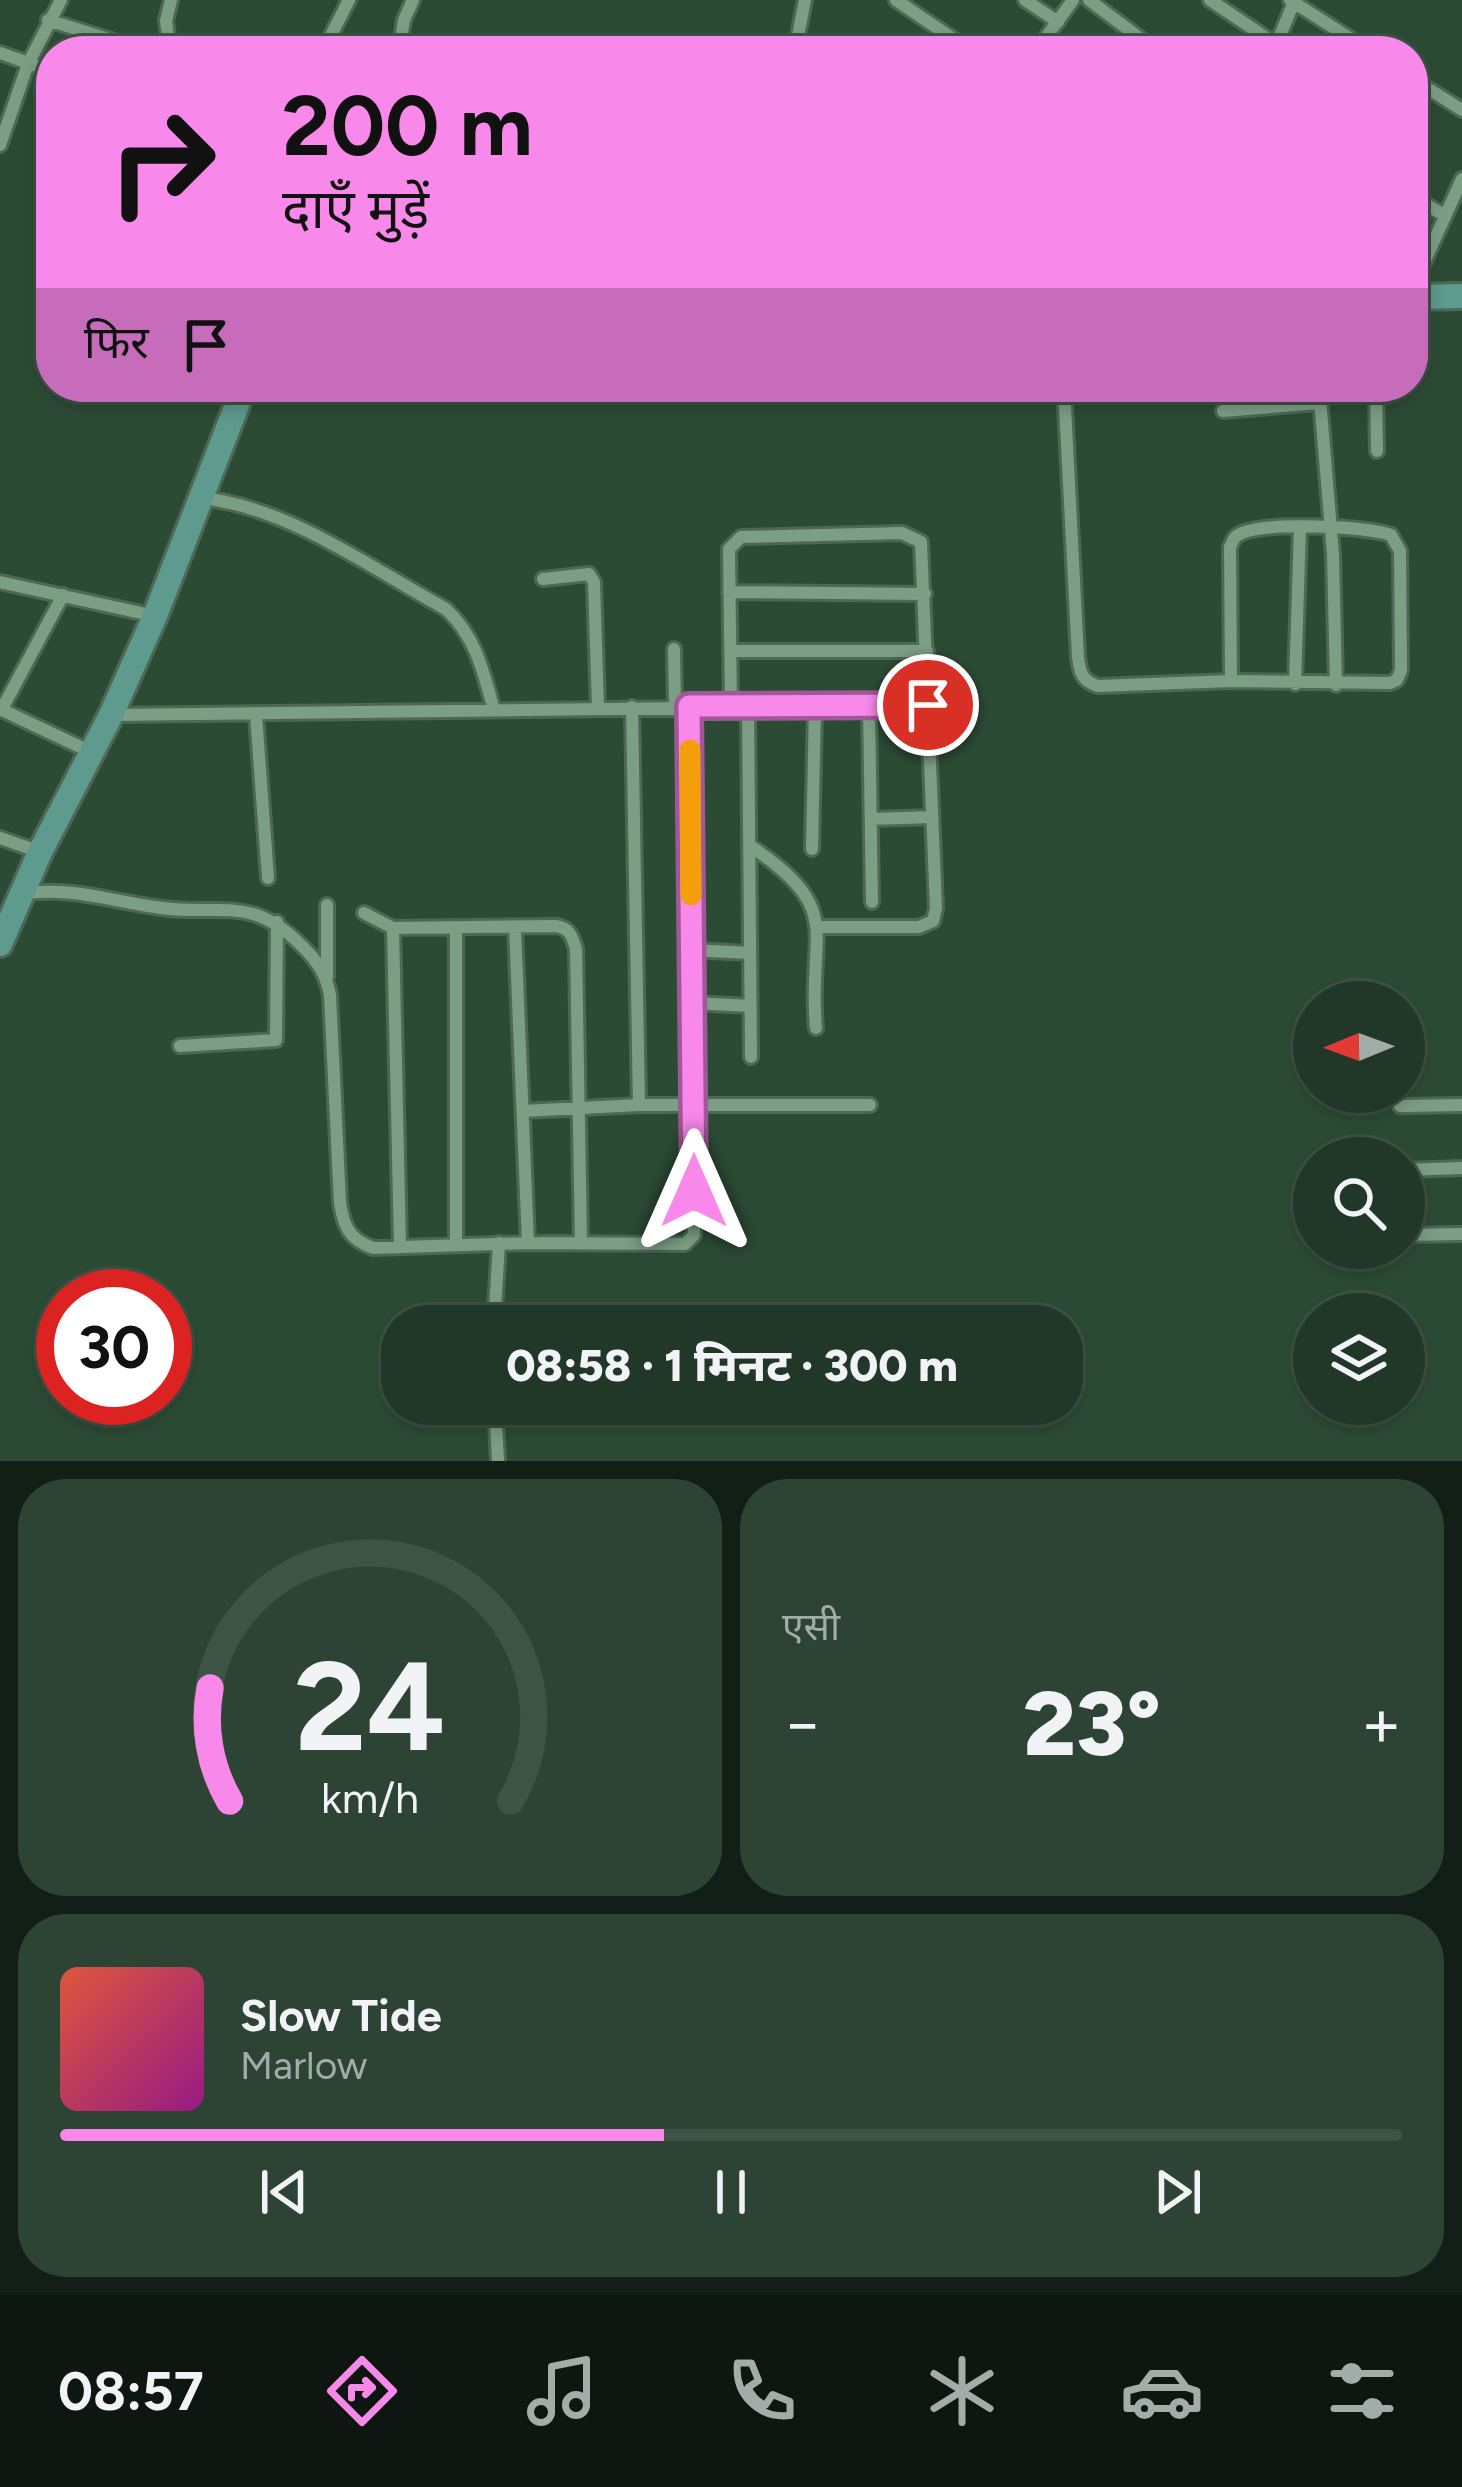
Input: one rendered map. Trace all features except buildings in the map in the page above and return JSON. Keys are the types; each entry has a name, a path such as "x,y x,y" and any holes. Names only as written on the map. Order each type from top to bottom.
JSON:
{"street":[{"path":"41,36 61,0"},
{"path":"168,36 166,21 172,0"},
{"path":"331,36 349,0"},
{"path":"401,36 412,0"},
{"path":"798,36 806,0"},
{"path":"896,0 949,36"},
{"path":"1025,0 1058,22"},
{"path":"1047,36 1073,0"},
{"path":"1089,0 1133,36"},
{"path":"1210,0 1259,36"},
{"path":"1279,36 1292,1 1347,36"},
{"path":"48,20 99,36"},
{"path":"0,145 6,105 36,46"},
{"path":"0,52 36,66"},
{"path":"1428,88 1462,110"},
{"path":"1428,252 1461,184"},
{"path":"1428,205 1444,214"},
{"path":"1428,297 1462,296"},
{"path":"0,944 155,616 238,402"},
{"path":"1065,402 1080,673 1087,682 1098,686 1231,681 1383,686 1397,680 1402,564 1391,535 1329,527 1246,531 1235,536 1230,548 1231,681"},
{"path":"1376,402 1377,452"},
{"path":"1223,411 1319,403 1333,554 1336,685"},
{"path":"201,498 231,501 284,520 446,609 465,627 480,658 494,710"},
{"path":"1294,683 1300,528"},
{"path":"731,705 729,549 741,537 902,533 921,542 933,921 919,927 818,927"},
{"path":"543,578 582,573 594,582 598,708"},
{"path":"2,587 155,616"},
{"path":"730,592 925,594"},
{"path":"63,595 1,709 91,752"},
{"path":"326,905 343,1223 360,1243 373,1248 677,1245 691,1241 692,950 682,706 674,650"},
{"path":"730,651 927,652"},
{"path":"748,705 751,1057"},
{"path":"111,715 928,705"},
{"path":"869,706 872,902"},
{"path":"632,707 639,1105"},
{"path":"812,849 814,707"},
{"path":"256,715 268,878"},
{"path":"871,819 932,817"},
{"path":"0,838 40,852"},
{"path":"749,845 795,879 807,895 818,927 813,988 816,1028"},
{"path":"23,893 84,891 162,909 248,910 277,922 327,978"},
{"path":"364,914 393,928 556,926 572,935 581,1244"},
{"path":"180,1046 276,1040 277,922"},
{"path":"393,928 400,1246"},
{"path":"514,928 528,1243"},
{"path":"456,929 456,1245"},
{"path":"692,950 750,953"},
{"path":"693,1003 750,1006"},
{"path":"523,1111 639,1105 870,1105"},
{"path":"1425,1106 1462,1106"},
{"path":"1425,1169 1462,1168"},
{"path":"1425,1235 1462,1234"},
{"path":"495,1305 499,1244"},
{"path":"496,1425 498,1461"}],"slow traffic":[{"path":"690,750 691,895"}],"route":[{"path":"694,1191 689,706 928,705"}]}
